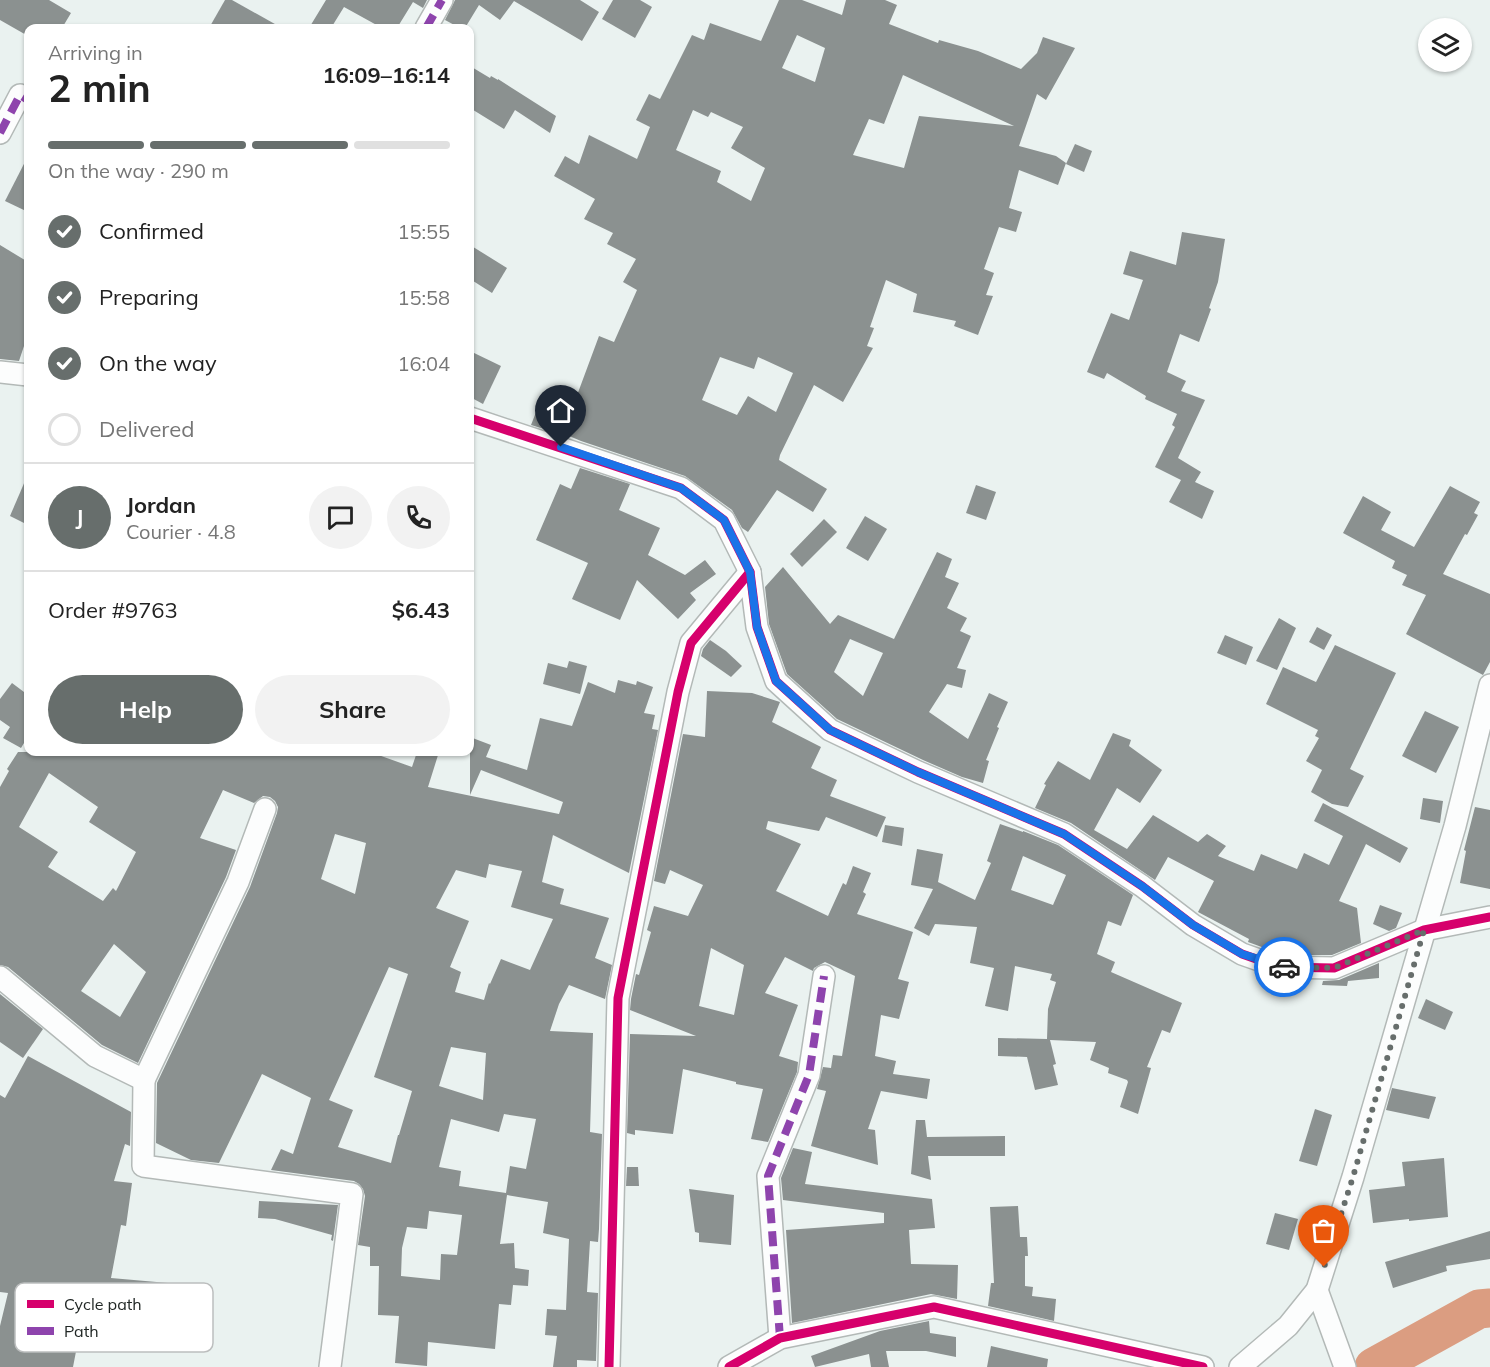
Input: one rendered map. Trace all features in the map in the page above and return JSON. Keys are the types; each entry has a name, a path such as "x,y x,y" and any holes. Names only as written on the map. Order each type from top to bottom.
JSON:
{"street":[{"path":"428,24 442,0"},
{"path":"0,133 20,95 24,98"},
{"path":"0,372 24,375"},
{"path":"474,419 681,488 724,520 750,572 757,627 776,681 830,730 918,772 1064,834 1142,886 1193,925 1242,954 1279,967 1334,968 1424,930 1490,917"},
{"path":"609,1367 618,998 678,692 691,643 750,572"},
{"path":"1240,1367 1320,1298 1455,826 1490,685"},
{"path":"265,809 238,882 144,1080 143,1166 352,1194 330,1367"},
{"path":"780,1338 768,1176 809,1075 824,976"},
{"path":"0,977 94,1056 144,1080"},
{"path":"1320,1298 1346,1367"},
{"path":"729,1367 780,1338 934,1307 1203,1367"}],"building":[{"path":"0,0 49,0 71,13 64,24 24,24 24,34 0,20"},
{"path":"225,0 232,0 275,24 211,24"},
{"path":"326,0 427,0 423,8 413,2 399,24 375,24 344,7 333,24 311,24"},
{"path":"455,0 580,0 599,12 582,41 514,1 500,20 479,5 467,24 452,24 445,20"},
{"path":"613,0 640,0 652,7 635,38 602,19"},
{"path":"779,0 802,0 842,15 846,0 885,0 897,5 889,24 938,43 939,40 978,51 1021,69 1037,53 1043,37 1075,48 1046,100 1037,94 1019,146 1056,156 1066,163 1058,185 1019,170 1009,208 1022,212 1016,232 999,227 984,269 994,273 986,295 993,296 978,335 954,326 956,321 913,312 917,294 886,280 870,327 874,328 867,346 873,348 843,402 814,385 780,455 779,460 827,489 813,512 777,490 748,532 742,528 732,510 685,476 555,430 554,432 531,425 542,397 568,407 572,397 576,398 599,336 614,342 637,290 623,282 636,259 607,244 613,233 584,219 595,199 554,176 565,156 579,164 589,135 637,159 650,127 636,120 649,94 660,99 692,35 704,40 710,23 761,41","holes":["797,35 825,48 815,82 782,68","903,75 1014,126 919,116 904,168 853,155 869,119 884,124","693,110 708,117 711,112 743,127 731,148 765,168 751,201 717,182 721,171 676,150","720,357 754,369 758,357 793,373 776,412 748,396 737,415 702,400"]},
{"path":"474,68 490,78 491,76 498,79 556,116 550,133 515,110 504,129 474,110"},
{"path":"1075,144 1092,151 1084,172 1066,164"},
{"path":"24,164 24,210 5,201"},
{"path":"1182,232 1225,239 1218,282 1199,342 1180,334 1167,372 1186,381 1181,391 1205,400 1178,458 1201,472 1195,482 1214,491 1202,519 1169,502 1181,480 1155,467 1175,427 1172,425 1177,414 1145,399 1146,396 1107,373 1104,379 1087,372 1111,313 1129,320 1143,280 1123,274 1130,251 1176,265"},
{"path":"0,245 24,260 24,346 19,361 0,359"},
{"path":"474,247 507,268 492,293 474,282"},
{"path":"474,353 501,366 483,404 474,399"},
{"path":"580,468 630,484 619,510 660,528 648,555 685,575 705,560 716,574 690,593 696,600 678,619 637,580 620,620 572,599 588,563 536,540 560,484 571,489"},
{"path":"24,483 24,523 10,516"},
{"path":"976,485 996,492 986,520 966,513"},
{"path":"1450,486 1480,502 1474,513 1478,515 1443,574 1490,594 1490,662 1483,675 1406,634 1426,595 1402,585 1407,575 1392,568 1395,561 1343,533 1363,496 1391,512 1381,530 1414,547"},
{"path":"865,516 887,529 868,561 846,548"},
{"path":"824,519 837,532 802,567 790,554"},
{"path":"937,552 952,559 945,577 959,583 947,608 967,618 960,631 971,636 957,668 966,670 962,688 947,684 929,712 968,739 989,693 1008,702 986,760 989,761 983,783 962,777 923,760 837,719 787,674 769,624 765,587 783,567 830,624 838,615 894,639","holes":["850,639 883,653 863,696 834,672"]},
{"path":"1279,618 1296,628 1277,670 1256,661"},
{"path":"1317,627 1332,635 1324,650 1309,642"},
{"path":"1225,635 1253,647 1246,665 1217,653"},
{"path":"710,640 742,666 731,677 701,656"},
{"path":"1335,645 1396,673 1350,769 1364,776 1348,807 1332,804 1311,792 1322,770 1306,761 1319,738 1315,736 1318,730 1266,704 1283,667 1316,682"},
{"path":"569,661 587,666 580,694 543,684 548,663 567,668"},
{"path":"618,680 636,685 637,681 653,687 644,713 655,715 652,729 658,730 629,873 553,835 542,882 564,889 560,904 609,918 595,958 612,965 605,999 569,985 559,1004 550,1031 593,1033 590,1132 602,1134 598,1242 590,1241 587,1292 598,1293 596,1361 577,1360 577,1367 553,1367 557,1336 545,1335 547,1309 566,1310 569,1239 543,1233 548,1202 507,1195 500,1244 514,1243 515,1268 529,1270 528,1286 513,1285 511,1305 499,1304 495,1349 428,1342 427,1366 395,1363 399,1316 378,1315 379,1266 370,1266 370,1247 358,1245 365,1196 363,1189 354,1181 271,1170 281,1149 293,1154 311,1098 262,1074 219,1163 191,1160 156,1143 157,1083 250,887 277,813 278,807 275,801 263,796 254,803 223,790 200,838 236,850 226,877 138,1063 102,1045 8,967 0,965 0,787 9,771 7,769 18,752 24,752 24,756 381,756 412,767 416,756 438,756 428,787 559,814 563,802 481,770 470,795 470,756 474,756 474,739 491,745 486,757 527,770 540,718 572,726 588,682 615,693","holes":["49,773 98,807 89,822 136,852 116,891 113,888 103,901 48,867 58,852 19,827","335,834 366,843 355,894 321,879","489,864 522,871 511,907 553,919 530,970 501,959 489,983 484,1000 455,992 461,972 450,967 469,921 436,908 456,870 486,878","114,944 146,972 120,1017 81,991","389,967 408,974 374,1077 412,1091 391,1163 338,1147 353,1110 329,1100","451,1047 486,1053 483,1100 439,1086","504,1114 536,1119 526,1169 510,1166 506,1193 459,1186 461,1171 439,1167 451,1119 499,1132","429,1211 462,1215 457,1255 441,1254 440,1280 401,1276 402,1248 407,1227 427,1229"]},
{"path":"12,683 24,692 24,743 21,748 3,738 10,727 0,720 0,699"},
{"path":"707,691 752,693 780,702 772,722 821,747 811,768 837,780 830,796 886,817 877,837 826,817 819,831 768,821 766,829 801,844 776,891 828,916 843,883 846,885 853,866 871,873 863,892 866,894 857,914 913,932 898,979 909,982 899,1019 881,1015 875,1056 896,1061 893,1074 930,1079 927,1099 881,1091 868,1129 875,1130 878,1165 811,1146 826,1091 817,1089 823,1067 831,1068 833,1055 842,1056 855,976 825,962 813,971 785,957 765,993 798,1005 779,1056 798,1062 797,1072 768,1142 751,1139 763,1089 683,1069 673,1134 635,1130 635,1135 627,1133 630,1034 696,1036 630,1010 636,974 639,975 651,932 647,930 654,906 688,916 703,885 670,870 665,884 654,881 683,734 705,737","holes":["711,948 744,965 734,1015 699,1006"]},
{"path":"1425,711 1459,727 1436,773 1402,756"},
{"path":"1113,733 1131,740 1129,746 1162,770 1140,803 1117,788 1094,830 1127,849 1153,815 1198,842 1207,834 1226,846 1218,856 1254,871 1261,854 1297,869 1304,853 1329,865 1343,836 1314,821 1323,803 1408,848 1400,863 1366,844 1339,901 1357,908 1361,943 1332,955 1308,955 1286,945 1281,954 1248,942 1249,939 1198,912 1214,881 1168,857 1155,880 1071,823 1035,808 1046,785 1044,784 1058,761 1090,780"},
{"path":"1423,798 1443,801 1440,823 1420,819"},
{"path":"1475,807 1490,810 1490,889 1460,883 1466,851 1464,850"},
{"path":"1000,824 1058,845 1133,895 1121,926 1108,921 1097,954 1115,962 1111,972 1182,1003 1170,1033 1162,1030 1147,1067 1151,1068 1138,1114 1120,1107 1127,1080 1108,1073 1109,1068 1090,1060 1096,1042 1050,1040 1058,1085 1035,1090 1027,1057 998,1056 998,1038 1047,1039 1048,1009 1056,982 1050,980 1052,974 1015,966 1008,1011 985,1006 994,968 970,963 977,927 935,924 929,936 914,928 933,889 911,885 917,849 943,854 938,882 975,900 991,863 987,861","holes":["1023,856 1066,875 1053,905 1011,890"]},
{"path":"885,825 904,828 902,846 882,842"},
{"path":"1380,905 1402,913 1396,928 1389,931 1373,924"},
{"path":"1379,963 1379,978 1348,981 1347,986 1322,985 1323,981 1339,980"},
{"path":"0,994 43,1029 23,1058 0,1042"},
{"path":"1426,999 1453,1012 1445,1030 1418,1018"},
{"path":"28,1056 131,1112 130,1146 125,1144 114,1181 132,1183 126,1226 121,1225 111,1278 168,1283 15,1283 15,1352 76,1352 73,1367 0,1367 0,1326 8,1293 0,1292 0,1095 5,1098"},
{"path":"1392,1088 1436,1097 1429,1119 1386,1110"},
{"path":"1315,1109 1332,1115 1317,1166 1299,1161"},
{"path":"916,1120 925,1120 927,1137 1005,1136 1005,1156 928,1156 931,1180 911,1174"},
{"path":"793,1148 812,1152 805,1184 932,1199 935,1228 909,1230 911,1264 958,1265 957,1299 931,1294 792,1323 786,1230 884,1223 884,1213 783,1200 781,1178"},
{"path":"1444,1158 1448,1217 1373,1223 1369,1190 1405,1186 1402,1162"},
{"path":"627,1167 638,1167 639,1186 626,1186"},
{"path":"689,1189 734,1195 731,1245 699,1242 699,1233 695,1232"},
{"path":"259,1201 338,1205 333,1241 331,1240 332,1235 275,1219 258,1218"},
{"path":"1018,1206 1020,1237 1027,1237 1025,1286 1033,1287 1032,1296 1056,1299 1054,1321 988,1306 991,1283 994,1283 990,1207"},
{"path":"1275,1213 1298,1219 1289,1250 1266,1244"},
{"path":"1490,1231 1490,1259 1446,1266 1447,1271 1393,1288 1385,1262"},
{"path":"929,1321 930,1333 956,1337 956,1357 926,1351 886,1351 889,1367 871,1367 869,1354 815,1367 811,1356 880,1331"},
{"path":"991,1346 1048,1359 1047,1367 987,1367"}],"waterway":[{"path":"1374,1367 1479,1309 1490,1308"}],"marked path":[{"path":"428,24 442,0"},
{"path":"0,133 20,95 24,98"},
{"path":"780,1338 768,1176 809,1075 824,976"}],"cycle path":[{"path":"474,419 681,488 724,520 750,572 757,627 776,681 830,730 918,772 1064,834 1142,886 1193,925 1242,954 1279,967 1334,968 1424,930 1490,917"},
{"path":"609,1367 618,998 678,692 691,643 750,572"},
{"path":"729,1367 780,1338 934,1307 1203,1367"}],"way so far":[{"path":"1284,967 1334,968 1424,930 1353,1177 1324,1267"}],"route":[{"path":"561,447 681,488 724,520 750,572 757,627 776,681 830,730 918,772 1064,834 1142,886 1193,925 1242,954 1284,967"}]}
